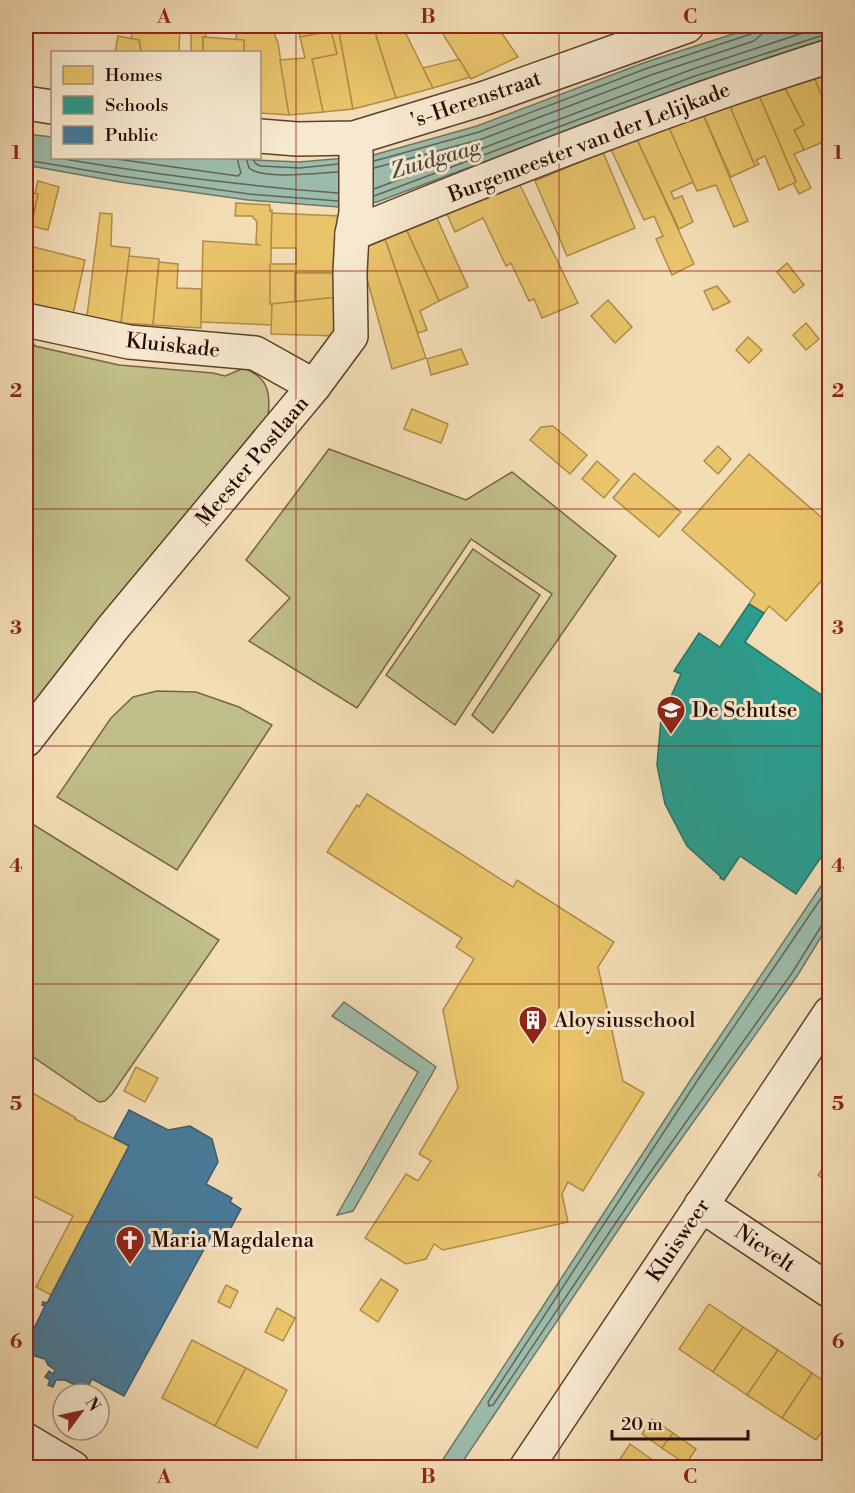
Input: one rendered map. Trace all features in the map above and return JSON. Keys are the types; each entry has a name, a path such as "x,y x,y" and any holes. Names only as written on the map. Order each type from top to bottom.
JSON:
{"street":[{"name":"'s-Herenstraat","path":"261,136 355,146 485,98 644,32 687,26"},
{"name":"Burgemeester van der Lelijkade","path":"354,223 514,168 752,80 830,56"},
{"path":"26,103 51,107"},
{"name":"Meester Postlaan","path":"26,740 112,629 314,386 351,336 350,272 354,223 355,146"},
{"name":"Kluiskade","path":"26,320 129,342 255,353 314,386"},
{"name":"Kluisweer","path":"526,1467 830,1012"},
{"name":"Nievelt","path":"701,1205 830,1291"},
{"path":"26,1440 73,1467"}],"shaded area":[{"path":"26,333 35,346 119,365 225,376 244,368 263,381 269,400 268,416 26,721 26,619 33,605 26,601"},
{"path":"329,449 466,500 512,472 616,556 493,733 472,715 552,594 471,539 357,708 249,641 290,598 246,560"},
{"path":"473,549 540,595 455,725 386,675"},
{"path":"157,691 196,692 239,707 272,725 177,870 57,797 111,718 133,697"},
{"path":"26,820 219,940 105,1101 99,1102 26,1052"}],"water":[{"name":"Zuidgaag","path":"758,26 829,26 829,38 697,82 377,202 339,207 248,200 120,182 26,165 26,134 51,137 51,159 234,159 299,162 370,156 477,126 646,62"},
{"path":"829,874 829,924 797,976 647,1187 459,1467 438,1467 694,1075"},
{"path":"344,1002 436,1067 353,1211 337,1215 418,1072 332,1016"}],"building: Homes":[{"path":"26,26 32,26 29,51 26,51"},
{"path":"148,26 180,26 179,51 141,51 139,40 131,40 132,32 149,30"},
{"path":"191,26 205,26 206,37 203,37 203,51 191,51"},
{"path":"237,26 272,28 278,43 289,115 261,113 261,51 244,51 244,40 236,40"},
{"path":"298,26 338,26 353,109 323,112 312,59 337,54 331,31 300,37"},
{"path":"338,26 377,26 379,30 375,32 396,98 353,109"},
{"path":"377,26 402,26 433,88 396,98 375,32 379,30"},
{"path":"438,26 497,26 518,57 471,79"},
{"path":"331,31 337,54 312,59 323,112 289,115 280,60 305,58 300,37"},
{"path":"118,36 139,40 141,51 115,51"},
{"path":"203,37 244,40 244,51 203,51"},
{"path":"459,59 470,77 433,88 423,68"},
{"path":"830,65 830,117 813,76"},
{"path":"811,69 830,117 830,161 823,142 804,150 794,130 804,125 780,79"},
{"path":"780,79 804,125 794,130 804,150 794,154 811,188 799,194 755,86"},
{"path":"755,86 796,182 779,190 765,156 756,160 759,164 755,166 726,97"},
{"path":"726,97 755,166 731,177 700,107"},
{"path":"700,107 748,221 734,227 716,185 697,191 666,121"},
{"path":"666,121 693,182 671,192 674,199 682,196 693,222 679,229 634,133"},
{"path":"634,133 694,264 672,275 656,239 663,236 654,216 644,220 608,143"},
{"path":"603,152 635,228 567,256 535,181"},
{"path":"38,181 59,187 48,230 31,226 38,194 35,193"},
{"path":"518,181 578,303 542,318 534,299 529,301 511,263 506,266 483,218 455,232 446,212"},
{"path":"26,191 38,194 26,249"},
{"path":"236,203 270,205 270,211 272,210 270,304 272,304 272,325 201,322 203,241 259,245 256,243 257,222 252,216 235,216"},
{"path":"100,213 112,214 111,246 130,248 121,323 87,316"},
{"path":"272,213 339,216 335,273 295,273 295,302 270,304 270,264 296,264 296,248 271,248"},
{"path":"436,216 468,287 439,301 406,229"},
{"path":"406,229 439,301 420,311 427,330 418,333 385,239"},
{"path":"385,239 426,358 392,369 359,250"},
{"path":"26,245 85,260 73,314 26,302"},
{"path":"129,256 159,259 153,325 121,323"},
{"path":"159,262 178,264 177,288 201,289 201,328 153,325"},
{"path":"787,263 804,285 794,293 777,272"},
{"path":"295,273 335,273 338,297 295,302"},
{"path":"717,286 730,302 713,310 704,291"},
{"path":"338,297 338,336 271,334 272,304"},
{"path":"608,300 632,327 615,343 591,316"},
{"path":"806,323 819,339 806,350 793,335"},
{"path":"748,337 762,350 749,363 736,350"},
{"path":"461,349 468,364 431,375 427,359"},
{"path":"412,409 448,424 441,443 404,429"},
{"path":"553,426 587,455 570,474 530,440 541,427"},
{"path":"718,446 731,459 718,474 704,461"},
{"path":"749,454 830,525 830,571 786,621 769,606 764,613 749,604 755,594 682,530"},
{"path":"597,461 619,480 604,498 582,479"},
{"path":"634,473 681,512 659,537 613,498"},
{"name":"Aloysiusschool","path":"367,794 513,887 517,880 614,942 598,967 623,1081 644,1093 583,1191 568,1182 562,1194 568,1222 443,1250 434,1244 426,1259 406,1264 365,1238 406,1174 418,1181 431,1161 419,1154 458,1088 443,1010 474,959 456,947 462,938 327,852 357,805 359,807"},
{"path":"136,1067 158,1078 145,1102 124,1091"},
{"path":"29,1091 75,1119 129,1146 51,1295 36,1287 73,1216 27,1193 29,1188 26,1186 26,1093 28,1094"},
{"path":"830,1158 830,1183 818,1175"},
{"path":"381,1279 398,1290 378,1322 360,1310"},
{"path":"226,1285 238,1291 230,1308 218,1302"},
{"path":"709,1304 743,1327 713,1372 679,1349"},
{"path":"277,1308 295,1318 283,1341 265,1332"},
{"path":"743,1327 778,1350 747,1395 713,1372"},
{"path":"192,1340 246,1368 215,1426 162,1398"},
{"path":"778,1350 812,1373 782,1418 747,1395"},
{"path":"246,1368 287,1390 257,1448 215,1426"},
{"path":"812,1373 830,1385 830,1420 816,1440 782,1418"},
{"path":"652,1419 673,1433 662,1448 642,1434"},
{"path":"673,1433 696,1449 686,1464 662,1448"},
{"path":"630,1444 664,1468 614,1468"}],"building: Schools":[{"path":"749,604 764,613 745,642 830,701 830,844 796,894 740,856 724,880 720,878 687,846 665,804 657,765 661,719 681,674 674,671 699,633 720,647"}],"building: Public":[{"name":"Maria Magdalena","path":"129,1110 168,1130 190,1126 212,1139 218,1162 206,1184 232,1198 230,1202 241,1209 226,1237 214,1231 124,1396 111,1389 111,1382 98,1382 92,1379 90,1382 56,1380 51,1382 51,1386 48,1385 50,1380 45,1377 49,1371 53,1374 55,1370 48,1365 45,1359 35,1356 30,1349 29,1340 32,1331 29,1329 31,1326 34,1328 45,1306 42,1305 43,1302 47,1303 129,1146 114,1138"}],"place":[{"name":"De Schutse","path":"671,736"},
{"name":"Aloysiusschool","path":"533,1046"},
{"name":"Maria Magdalena","path":"130,1266"}]}
